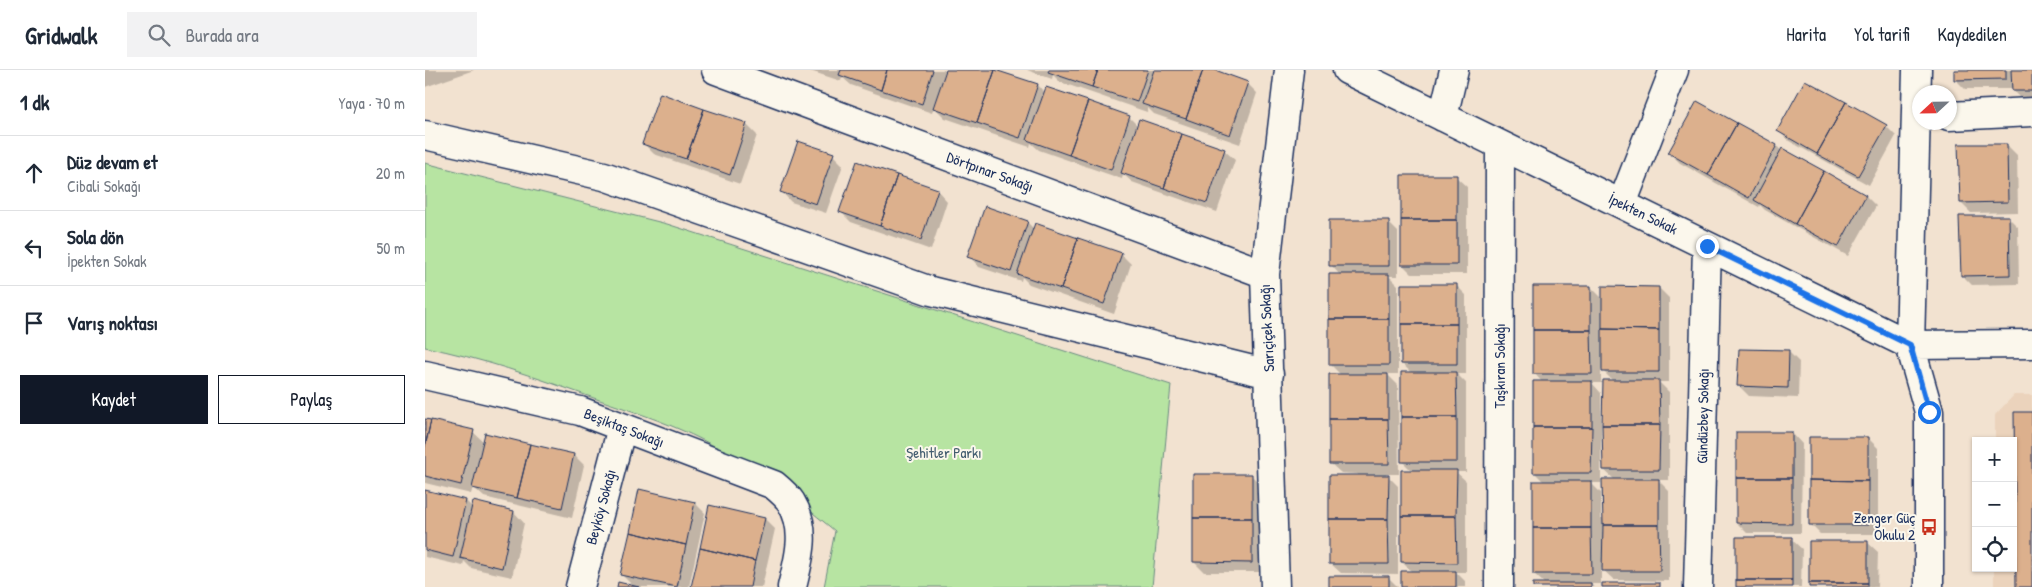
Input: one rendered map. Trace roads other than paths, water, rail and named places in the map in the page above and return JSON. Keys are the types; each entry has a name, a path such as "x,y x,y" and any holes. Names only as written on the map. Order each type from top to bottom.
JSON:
{"street":[{"name":"Dörtpınar Sokağı","path":"716,70 1265,274"},
{"name":"Sarıçiçek Sokağı","path":"1275,587 1265,274 1289,70"},
{"name":"İpekten Sokak","path":"1347,70 1910,345 2032,344"},
{"path":"1443,117 1454,70"},
{"path":"1622,204 1674,70"},
{"path":"1917,70 1917,85"},
{"path":"1957,116 2032,112"},
{"path":"1917,130 1910,345 1929,412 1929,587"},
{"path":"425,135 604,176 931,291 1269,374"},
{"name":"Taşkıran Sokağı","path":"1499,587 1500,145"},
{"name":"Gündüzbey Sokağı","path":"1699,587 1707,246"},
{"name":"Beşiktaş Sokağı","path":"425,375 580,411 774,484 790,501 799,522 801,545 792,587"},
{"name":"Beyköy Sokağı","path":"580,587 622,427"}],"place":[{"name":"Zenger Güç Okulu 2","path":"1929,527"}],"park label":[{"name":"Şehitler Parkı","path":"944,453"}]}
